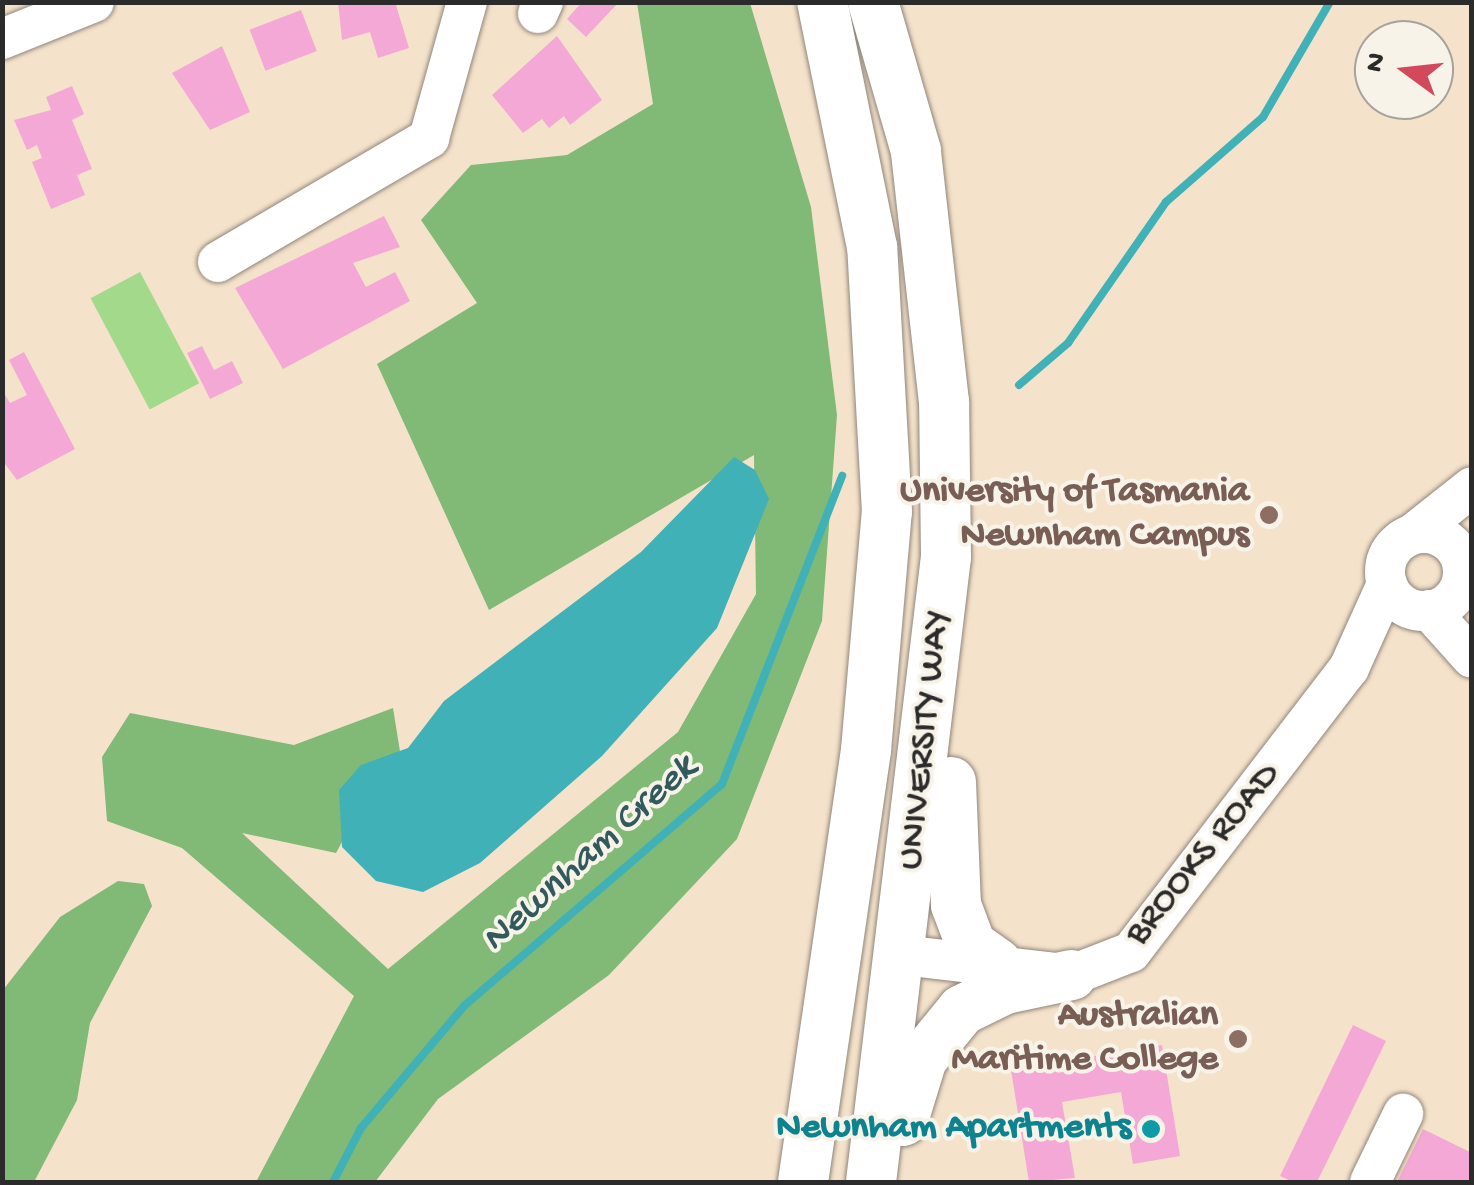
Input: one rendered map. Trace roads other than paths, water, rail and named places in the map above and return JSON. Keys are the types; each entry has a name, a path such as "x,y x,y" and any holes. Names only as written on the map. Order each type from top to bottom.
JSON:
{"main road":[{"path":"790,2 853,232 887,432"},
{"name":"UNIVERSITY WAY","path":"803,1182 876,670 887,432 872,247 822,2"},
{"name":"UNIVERSITY WAY","path":"871,1182 902,955 946,557 944,402 916,150 874,2"},
{"path":"895,2 916,150"},
{"path":"946,557 956,905 971,945 998,963"},
{"path":"824,1182 857,994 902,955"},
{"path":"893,1182 911,1087 937,1035 1005,989 1072,976"}],"street":[{"path":"2,40 94,2"},
{"path":"218,262 429,138 467,2"},
{"path":"1472,486 1388,559 1388,584 1425,610 1472,658"},
{"path":"1413,534 1438,535 1466,573 1425,610"},
{"name":"BROOKS ROAD","path":"1072,976 1148,937 1349,668 1388,584"},
{"name":"BROOKS ROAD","path":"1349,668 1425,610"},
{"path":"902,955 998,963 1072,976"},
{"path":"1370,1182 1403,1114"}],"water":[{"path":"734,457 755,470 769,499 717,628 602,756 480,863 423,892 376,881 342,847 339,790 361,765 408,748 444,701 641,552"}],"waterway":[{"name":"Newnham Creek","path":"1019,385 1068,343 1166,202 1263,117 1330,2"},
{"name":"Newnham Creek","path":"333,1182 361,1128 464,1006 722,784 842,476"}],"place":[{"name":"University of Tasmania Newnham Campus","path":"1269,515"},
{"name":"Australian Maritime College","path":"1238,1039"},
{"name":"Newnham Apartments","path":"1151,1129"}]}
